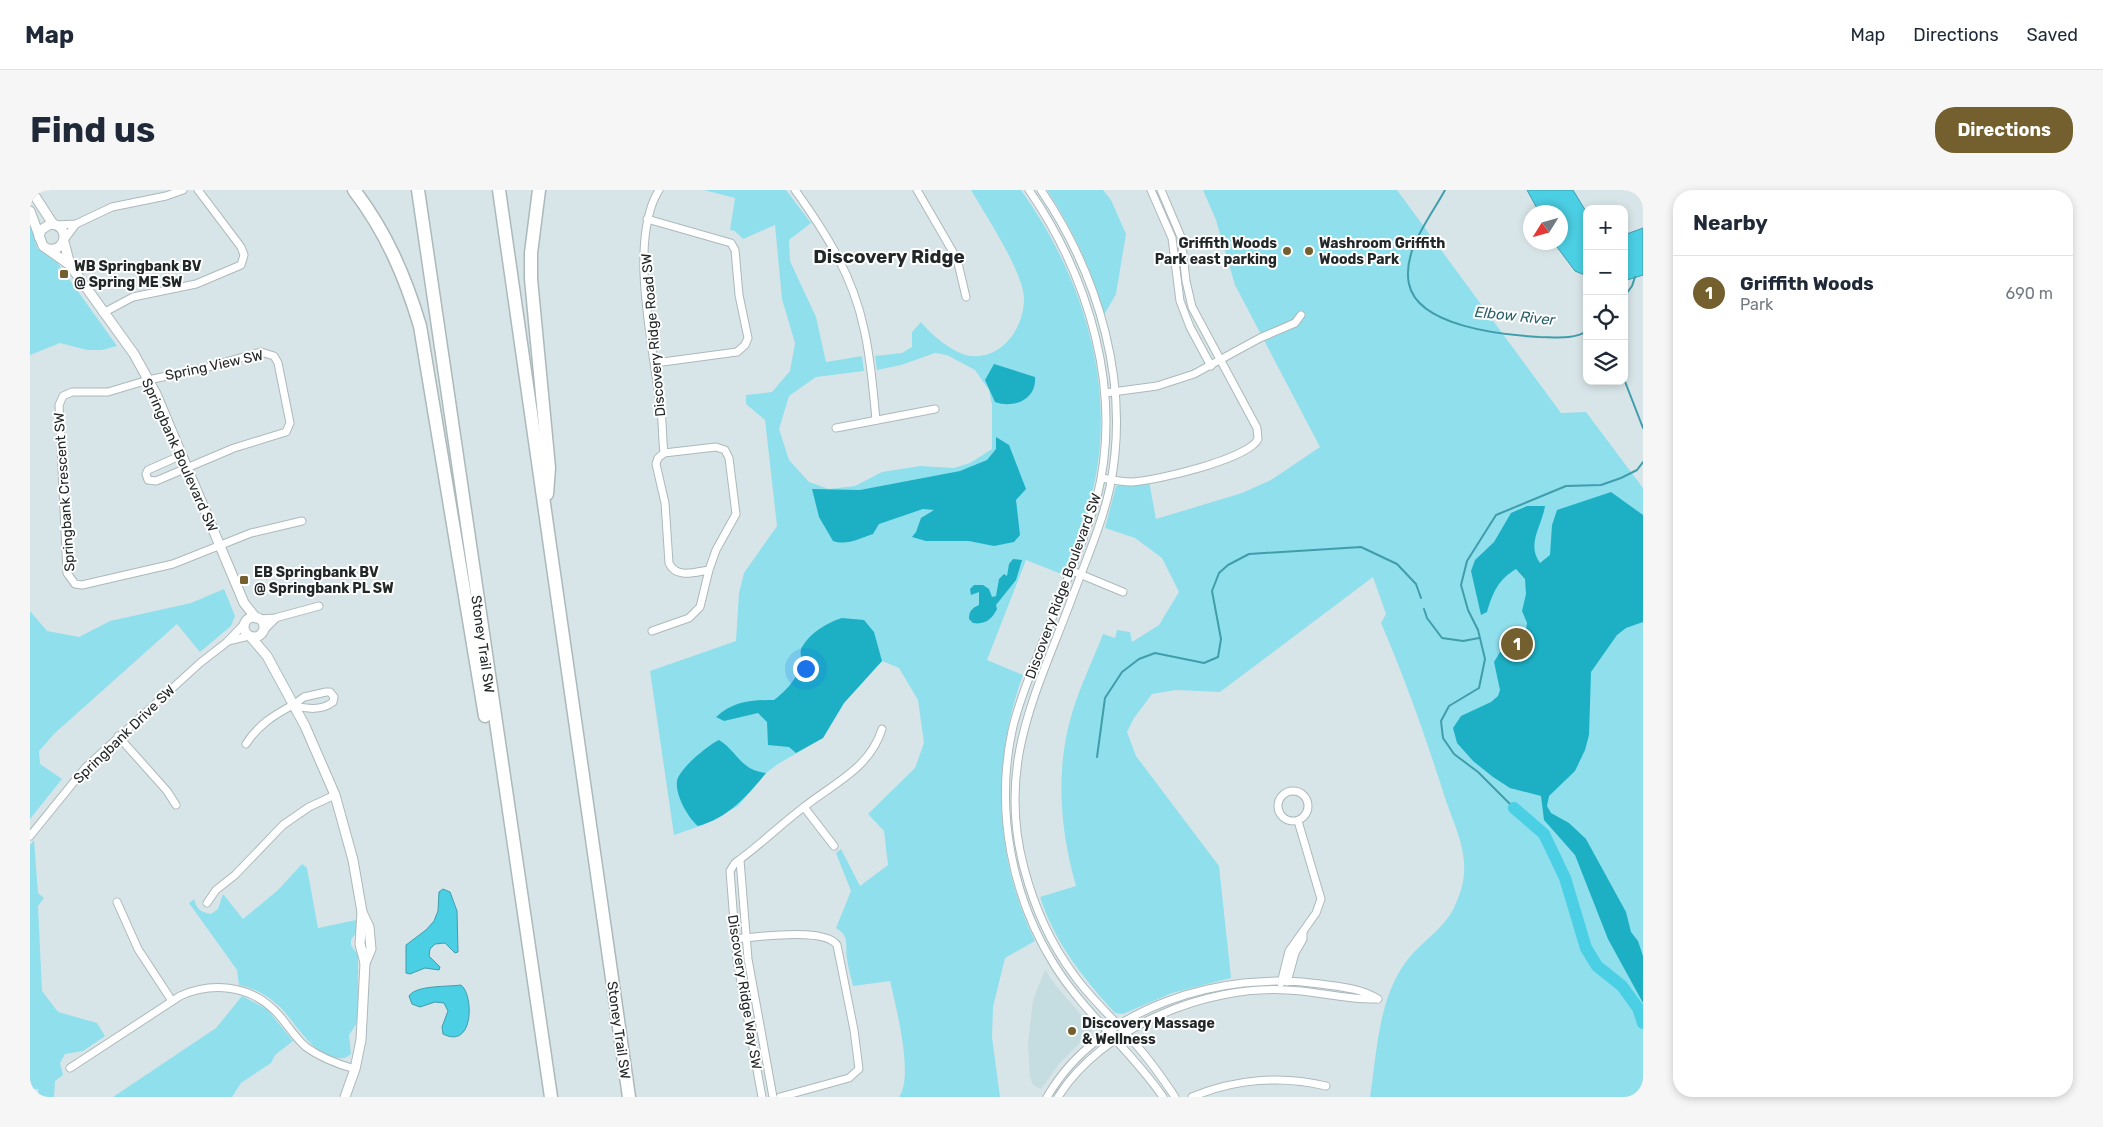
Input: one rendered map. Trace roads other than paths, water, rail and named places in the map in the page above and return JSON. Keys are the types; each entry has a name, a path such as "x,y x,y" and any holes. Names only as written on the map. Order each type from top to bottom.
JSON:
{"highway":[{"path":"354,190 380,226 401,267 420,326 500,806 516,871"},
{"name":"Stoney Trail SW","path":"418,190 516,871 551,1097"},
{"name":"Stoney Trail SW","path":"499,190 629,1097"},
{"path":"539,190 531,253 531,279 549,468 545,514"}],"street":[{"path":"31,190 55,224 63,230 64,241"},
{"path":"39,237 43,228 55,224 76,224 112,207 166,196 183,190"},
{"path":"104,312 133,297 196,284 241,265 244,254 241,246 198,190"},
{"name":"Discovery Ridge Road SW","path":"659,190 646,219 646,280 662,412 664,454 658,458 656,464 665,502 669,563 674,571 680,573 709,570"},
{"path":"795,190 834,248 853,291 868,347 876,420"},
{"path":"917,190 957,259 966,296"},
{"name":"Discovery Ridge Boulevard SW","path":"1029,190 1047,217 1076,274 1096,337 1105,393 1105,448 1102,478 1090,521 1038,656 1012,733 1007,770 1006,819 1011,856 1021,893 1032,922 1050,957 1086,1008 1115,1038 1163,1097"},
{"name":"Discovery Ridge Boulevard SW","path":"1041,190 1068,233 1095,296 1108,343 1115,392 1116,432 1111,480 1101,520 1033,695 1022,735 1017,764 1016,818 1023,866 1034,903 1058,952 1074,976 1125,1032 1175,1097"},
{"path":"1151,190 1172,238 1176,278 1182,307 1211,366"},
{"path":"1102,478 1133,482 1173,475 1212,464 1254,445 1258,438 1257,428 1192,307 1186,281 1181,237 1161,190"},
{"path":"30,211 43,246 48,249 59,248 76,224"},
{"path":"646,219 731,243 735,250 739,295 748,338 745,346 737,352 655,363"},
{"name":"Springbank Boulevard SW","path":"64,241 70,265"},
{"name":"Springbank Boulevard SW","path":"48,249 70,265 134,354 148,380 182,455 244,603 246,622"},
{"path":"1105,393 1157,386 1211,366 1260,338 1295,323 1301,315"},
{"name":"Spring View SW","path":"148,380 205,368 261,352 268,353 277,360 290,423 286,432 234,448 187,468"},
{"name":"Springbank Crescent SW","path":"148,380 108,392 68,393 60,402 69,578 74,584 82,585 173,564 220,545"},
{"path":"836,428 935,409"},
{"path":"652,631 689,618 698,611 716,550 736,514 728,455 723,449 716,447 664,454"},
{"path":"182,455 151,468 147,472 147,477 150,481 156,481 187,468"},
{"path":"220,545 266,528 302,520"},
{"path":"1070,570 1124,592"},
{"name":"Springbank Boulevard SW","path":"244,603 257,618"},
{"path":"319,606 276,618 257,618 246,622 244,630 267,656 317,751 335,795 347,832 362,912 367,921 371,939 371,949 364,963 364,1017 355,1069 345,1097"},
{"path":"257,618 263,626 262,632 267,656"},
{"path":"250,636 258,636 276,618"},
{"name":"Springbank Drive SW","path":"30,836 78,775 118,736 200,663 227,642 246,622"},
{"name":"Springbank Drive SW","path":"227,642 250,636"},
{"path":"1038,656 1047,659"},
{"path":"246,744 253,732 264,723 304,697 330,692 334,697 331,703 309,710 293,705"},
{"name":"Discovery Ridge Way SW","path":"762,1097 735,939 731,868 804,806 856,770 873,751 882,729"},
{"path":"1012,733 1022,735"},
{"path":"118,736 167,791 176,805"},
{"path":"1297,790 1308,800 1306,815 1298,820 1284,818 1279,811 1278,801 1287,791 1297,790"},
{"path":"207,903 216,890 235,875 283,825 309,808 335,795"},
{"path":"804,806 834,846"},
{"path":"1006,819 1016,818"},
{"path":"1282,990 1290,951 1316,913 1321,899 1298,820"},
{"name":"Discovery Ridge Way SW","path":"740,860 745,938 773,1097"},
{"path":"117,902 138,949 172,1001"},
{"path":"735,939 769,935 824,937 835,942 839,952 859,1069 849,1078 780,1097"},
{"path":"1050,957 1058,952"},
{"path":"1049,1096 1074,1061 1108,1030 1165,1002 1204,991 1249,982 1285,980 1364,990 1378,998 1360,999 1282,990 1247,992 1205,1000 1167,1012 1115,1038 1089,1059 1058,1097"},
{"path":"70,1068 187,992 211,987 228,988 244,992 274,1010 301,1042 316,1054 355,1069"},
{"path":"1204,991 1205,1000"},
{"path":"748,1020 759,1018"},
{"path":"1192,1097 1227,1085 1262,1081 1294,1079 1326,1086"}],"waterway":[{"name":"Elbow River","path":"1445,190 1413,247 1408,272 1409,284 1416,299 1428,310 1445,319 1485,331 1539,337 1570,337 1583,333"},
{"name":"Elbow River","path":"1625,295 1632,286 1635,277"},
{"path":"1626,385 1643,428"},
{"path":"1514,808 1478,772 1454,754 1443,738 1441,721 1449,706 1479,688 1485,659 1478,630 1468,610 1461,585 1467,561 1496,515 1566,486 1601,485 1621,478 1637,470 1643,462"},
{"path":"1097,757 1105,698 1122,672 1139,659 1155,653 1204,663 1218,657 1221,639 1212,591 1219,573 1228,565 1249,554 1361,547 1397,564 1416,584 1421,598"},
{"path":"1424,609 1427,618 1442,638 1463,641 1479,638"},
{"path":"1514,808 1544,834 1565,878 1586,948 1597,966 1622,986 1638,1008 1643,1023"}],"place":[{"name":"Griffith Woods Park east parking","path":"1287,251"},
{"name":"Washroom Griffith Woods Park","path":"1309,251"},
{"name":"WB Springbank BV @ Spring ME SW","path":"64,274"},
{"name":"EB Springbank BV @ Springbank PL SW","path":"244,580"},
{"name":"Griffith Woods","path":"1517,644"},
{"name":"Discovery Massage & Wellness","path":"1072,1031"}],"district":[{"name":"Discovery Ridge","path":"889,256"}]}
